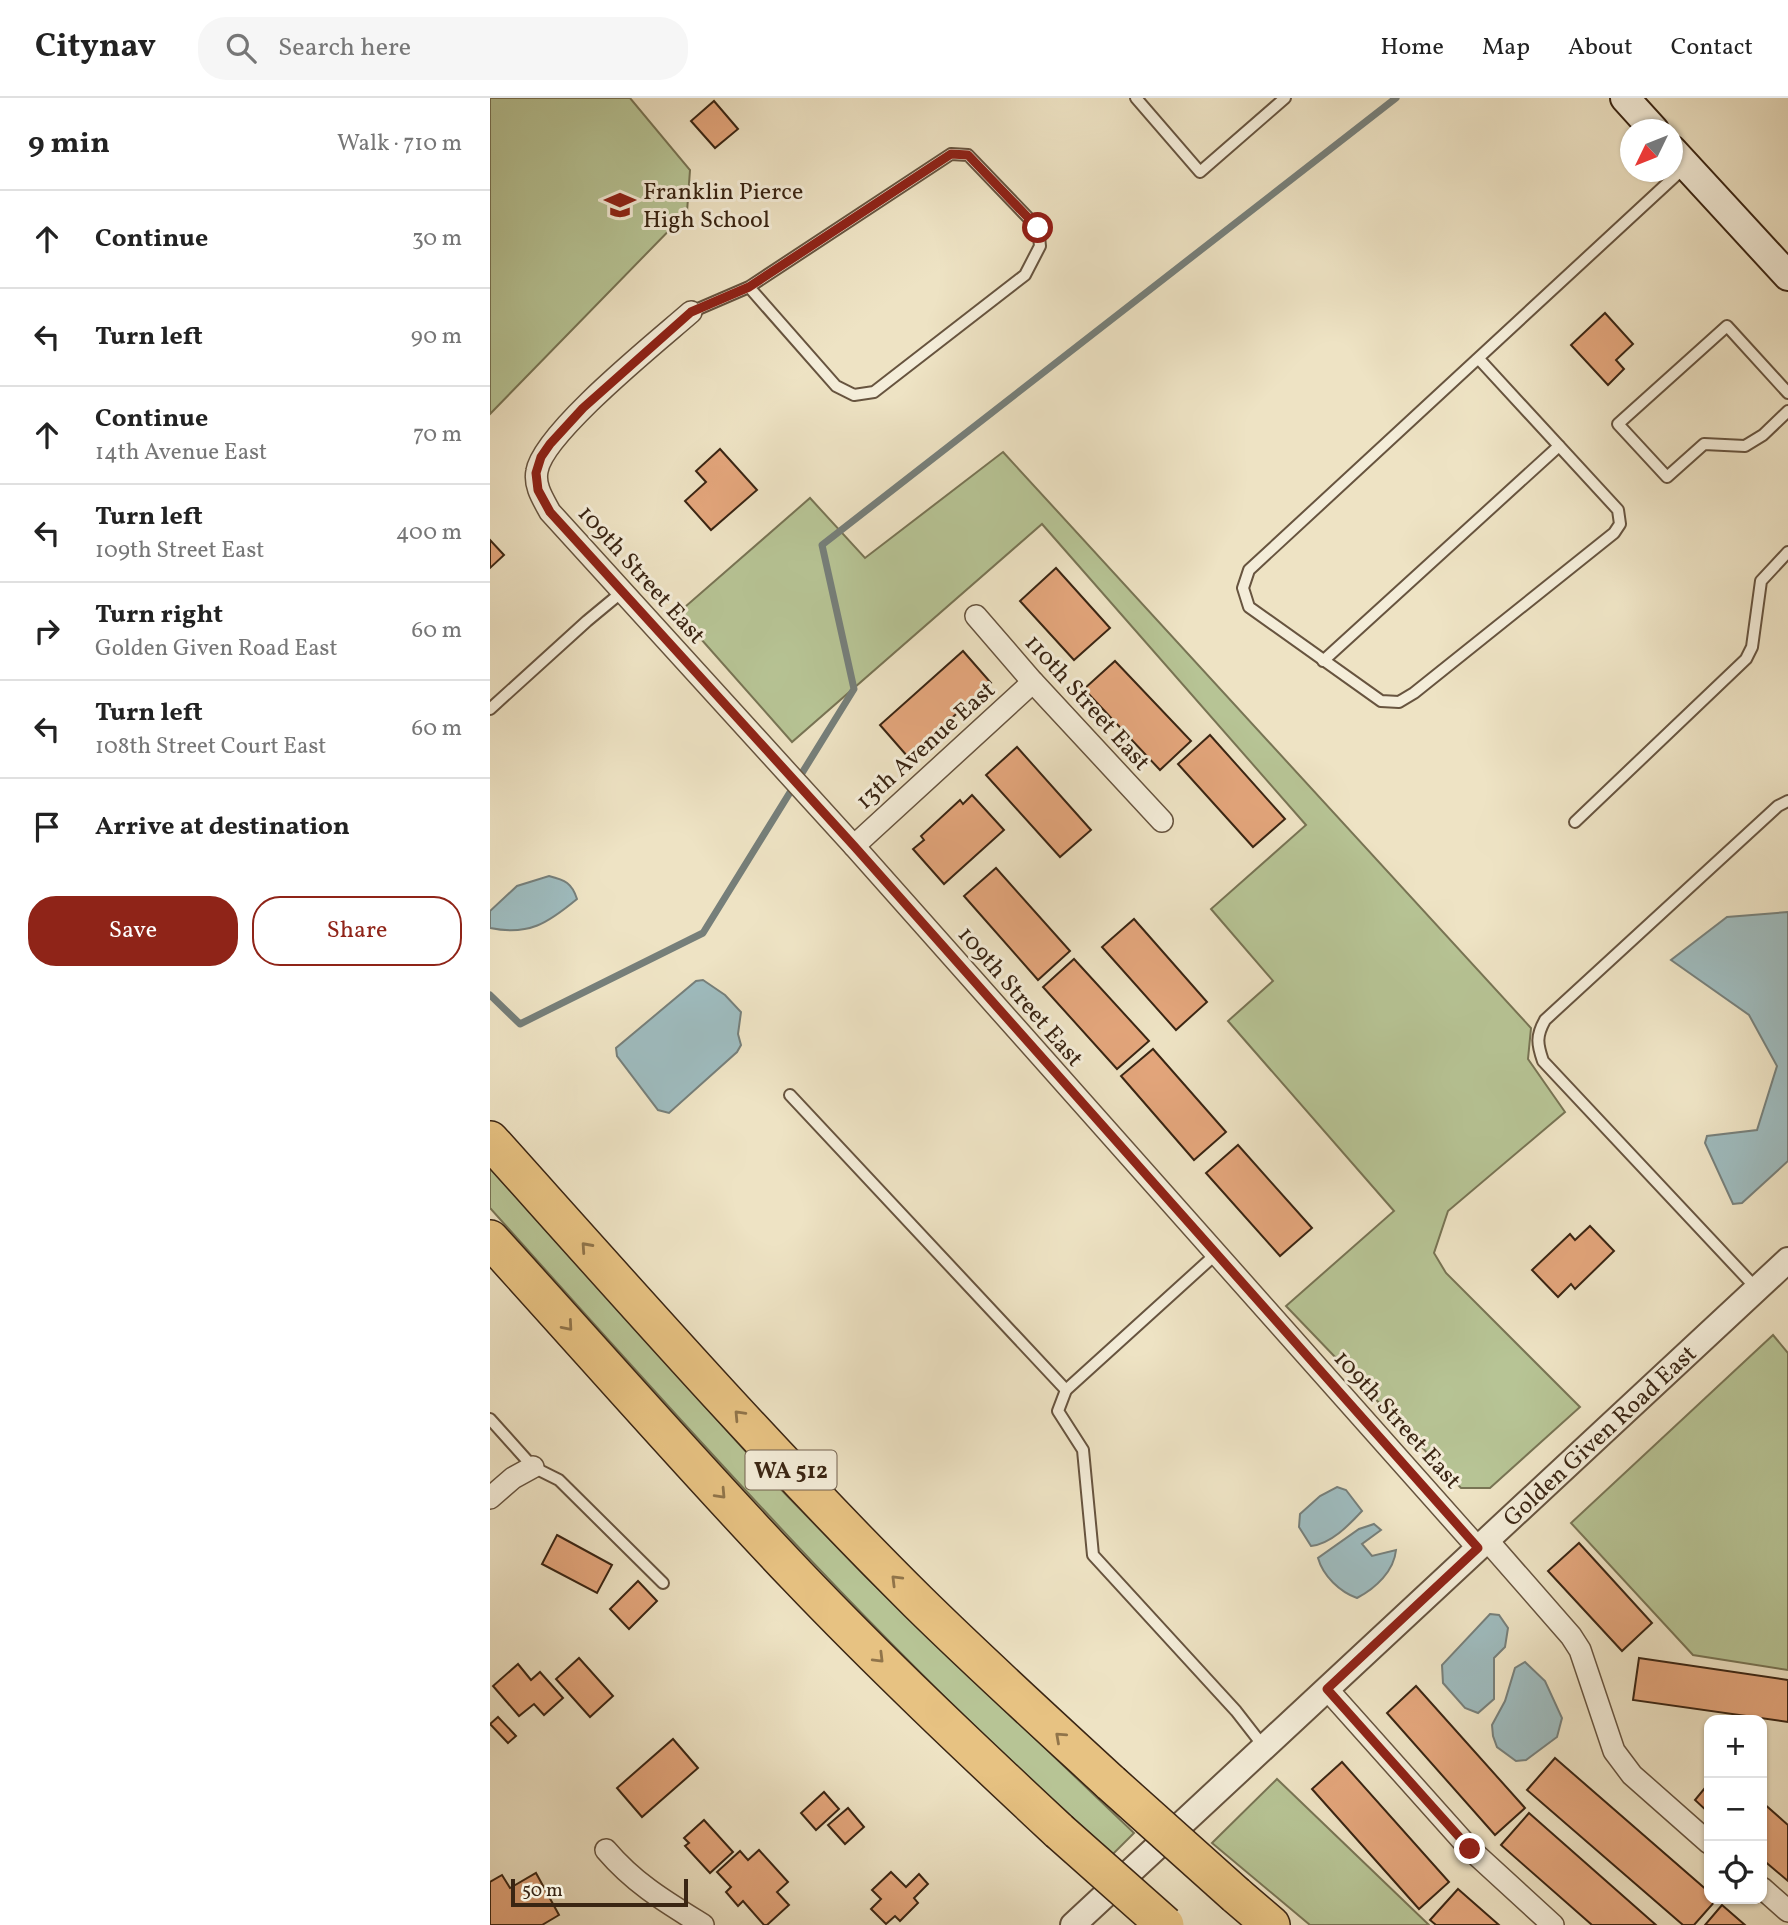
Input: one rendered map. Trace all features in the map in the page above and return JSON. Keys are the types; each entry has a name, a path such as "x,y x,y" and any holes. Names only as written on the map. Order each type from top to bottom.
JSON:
{"highway":[{"name":"WA 512","path":"490,1140 667,1337 846,1528 1013,1693 1271,1925"},
{"name":"WA 512","path":"490,1239 621,1386 797,1576 963,1741 1165,1925"}],"main road":[{"path":"1625,98 1644,119"},
{"path":"1683,161 1788,276"}],"street":[{"name":"109th Street East","path":"691,312 583,408 550,444 541,457 536,473 538,490 550,512 854,846 1216,1254 1570,1636 1580,1650 1614,1751 1632,1775 1707,1841"},
{"name":"110th Street East","path":"976,616 1033,682 1162,821"},
{"name":"13th Avenue East","path":"854,846 1033,682"},
{"name":"Golden Given Road East","path":"1073,1925 1788,1260"},
{"path":"490,1498 513,1478 533,1467"},
{"path":"1327,1689 1477,1857 1553,1925"},
{"path":"607,1850 625,1872 652,1894 703,1925"},
{"path":"1767,1892 1788,1911"}],"lane":[{"path":"1136,98 1200,172 1285,98"},
{"path":"691,312 749,287 951,154 968,155 1038,228 1040,246 1025,275 874,392 855,395 836,386 749,287"},
{"path":"1479,359 1618,510 1620,524 1614,533 1414,693 1399,702 1381,701 1249,607 1243,588 1249,570 1479,359 1656,182"},
{"path":"1788,393 1727,326 1618,424 1667,477 1704,444 1745,446 1763,435 1788,411"},
{"path":"1323,661 1559,446"},
{"path":"1575,822 1746,659 1752,648 1761,581 1788,552"},
{"path":"490,709 622,592"},
{"path":"1757,1289 1543,1061 1537,1045 1538,1032 1545,1020 1778,806 1788,802"},
{"path":"790,1095 1066,1390"},
{"path":"1216,1254 1066,1390 1058,1411 1083,1450 1093,1555 1236,1711 1264,1747"},
{"path":"490,1419 533,1467 559,1480 663,1583"}],"green space":[{"name":"Franklin Pierce High School","path":"490,98 630,98 690,170 687,212 490,414"},
{"path":"1003,452 1531,1028 1528,1059 1565,1112 1448,1211 1434,1253 1446,1273 1580,1407 1490,1488 1461,1488 1286,1306 1394,1211 1228,1021 1273,981 1211,909 1306,825 1042,524 792,742 678,613 810,498 865,558"},
{"path":"490,1168 766,1474 866,1577 1134,1833 1113,1854 1030,1779 870,1621 640,1375 490,1208"},
{"path":"1773,1335 1788,1353 1788,1670 1693,1655 1571,1523"},
{"path":"1277,1779 1429,1925 1310,1925 1212,1843"}],"water":[{"path":"549,876 567,883 577,899 537,926 516,930 490,928 490,911 517,886"},
{"path":"1788,912 1788,1161 1742,1203 1733,1204 1705,1143 1707,1136 1757,1130 1777,1066 1749,1015 1671,960 1727,917"},
{"path":"703,980 725,995 741,1012 738,1034 741,1045 737,1052 669,1113 658,1110 617,1056 616,1048 696,981"},
{"path":"1337,1487 1346,1490 1362,1511 1332,1538 1311,1546 1299,1527 1300,1514 1320,1496"},
{"path":"1374,1524 1381,1530 1362,1544 1372,1556 1396,1550 1395,1558 1383,1578 1357,1598 1344,1592 1333,1582 1318,1558 1359,1529"},
{"path":"1490,1614 1499,1615 1508,1628 1505,1647 1494,1658 1494,1699 1478,1713 1465,1708 1443,1683 1442,1665"},
{"path":"1525,1662 1545,1681 1562,1718 1557,1737 1526,1760 1516,1761 1497,1747 1492,1725 1505,1701 1515,1668"}],"building":[{"path":"714,101 738,129 715,148 691,121"},
{"path":"1605,313 1633,344 1616,360 1624,369 1608,385 1571,345"},
{"path":"720,449 757,490 711,530 685,501 706,482 696,471"},
{"path":"490,540 504,555 490,568"},
{"path":"1056,568 1110,628 1074,660 1020,601"},
{"path":"963,651 991,683 908,757 880,725"},
{"path":"1115,661 1191,741 1160,770 1084,689"},
{"path":"1210,735 1285,819 1253,847 1178,764"},
{"path":"1017,747 1091,830 1060,857 986,775"},
{"path":"972,795 1004,830 944,884 913,849 924,840 921,836 960,800 963,804"},
{"path":"996,868 1070,951 1038,980 964,896"},
{"path":"1134,919 1207,1002 1176,1030 1102,947"},
{"path":"1074,959 1149,1041 1117,1069 1043,987"},
{"path":"1153,1049 1226,1132 1194,1160 1121,1076"},
{"path":"1238,1145 1312,1228 1280,1256 1206,1173"},
{"path":"1590,1226 1614,1251 1575,1289 1571,1284 1558,1297 1532,1270 1570,1234 1575,1240"},
{"path":"557,1535 612,1565 597,1593 542,1564"},
{"path":"1579,1543 1652,1623 1622,1651 1548,1571"},
{"path":"638,1581 657,1601 629,1629 610,1609"},
{"path":"579,1658 613,1696 590,1717 556,1679"},
{"path":"1639,1658 1788,1680 1788,1722 1767,1719 1767,1715 1739,1715 1633,1700"},
{"path":"518,1664 531,1680 540,1672 563,1698 544,1715 534,1704 519,1716 493,1686"},
{"path":"1416,1686 1525,1808 1495,1835 1387,1713"},
{"path":"498,1717 516,1736 508,1743 490,1724"},
{"path":"673,1739 698,1768 642,1817 617,1788"},
{"path":"1555,1758 1704,1888 1704,1904 1713,1904 1694,1925 1683,1925 1527,1790"},
{"path":"1342,1762 1449,1882 1419,1909 1312,1789"},
{"path":"1704,1789 1704,1808 1695,1800"},
{"path":"824,1792 839,1809 816,1830 801,1813"},
{"path":"1767,1806 1788,1825 1788,1881 1767,1863"},
{"path":"848,1808 864,1827 845,1844 828,1825"},
{"path":"1529,1813 1656,1925 1592,1925 1501,1845"},
{"path":"704,1820 733,1852 710,1873 685,1846 689,1843 684,1838"},
{"path":"759,1850 788,1882 777,1892 789,1905 767,1925 764,1925 743,1901 738,1906 726,1892 731,1887 717,1872 740,1851 748,1860"},
{"path":"891,1872 906,1887 919,1874 928,1884 914,1898 918,1903 900,1921 895,1916 886,1924 871,1909 881,1899 872,1890"},
{"path":"536,1873 559,1915 542,1925 490,1925 490,1882 502,1875 510,1888"},
{"path":"1458,1889 1499,1925 1436,1925 1430,1920"},
{"path":"1722,1905 1745,1925 1705,1925"}],"waterway":[{"path":"490,995 520,1024 703,933 854,689 822,545 1396,98"}],"place":[{"name":"Franklin Pierce High School","path":"620,205"}],"route":[{"path":"1038,228 968,155 951,154 749,287 691,312 583,408 550,444 541,457 536,473 538,490 550,512 854,846 1478,1548 1327,1689 1470,1849"}]}
